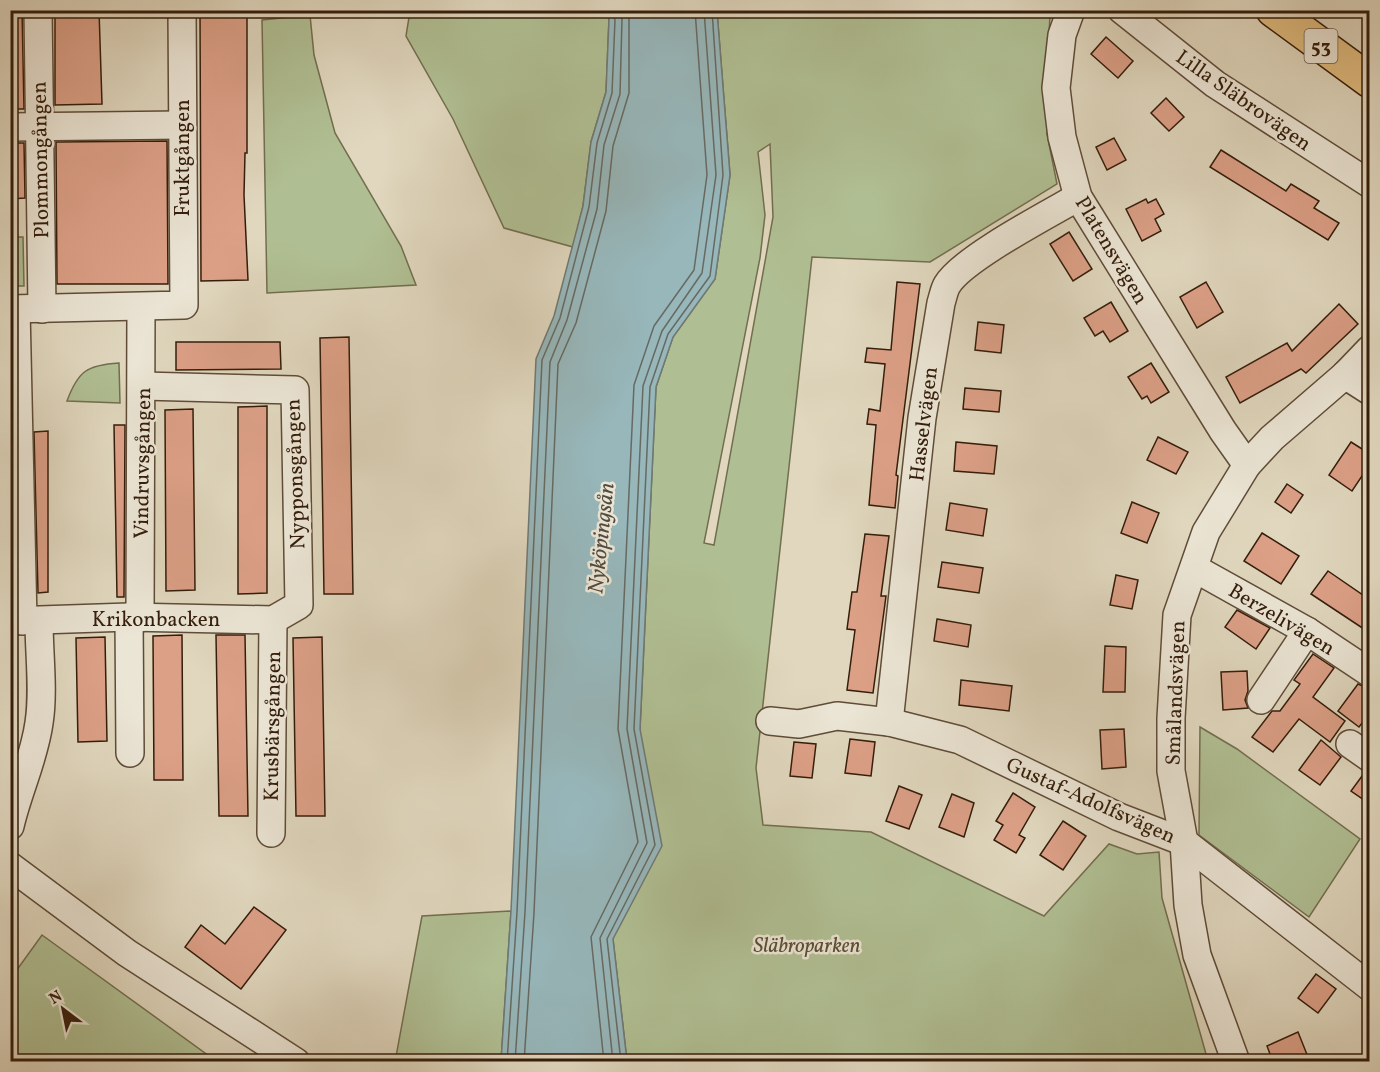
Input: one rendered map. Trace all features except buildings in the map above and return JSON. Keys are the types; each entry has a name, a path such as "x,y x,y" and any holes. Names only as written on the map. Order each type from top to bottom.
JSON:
{"main road":[{"name":"53","path":"1274,10 1370,81"},
{"name":"53","path":"1281,10 1370,55"}],"street":[{"name":"Plommongången","path":"38,10 42,309"},
{"name":"Fruktgången","path":"141,308 184,305 182,10"},
{"name":"Platensvägen","path":"1071,10 1062,35 1056,88 1062,137 1078,197 1223,431 1247,465"},
{"name":"Lilla Släbrovägen","path":"1122,10 1215,84 1370,184"},
{"path":"10,127 182,124"},
{"name":"Hasselvägen","path":"889,722 922,418 941,303 947,285 958,273 988,250 1078,197"},
{"path":"13,814 30,764 39,721 24,621 15,462 13,309 141,308"},
{"name":"Vindruvsgången","path":"130,753 143,386 141,308"},
{"name":"Smålandsvägen","path":"1236,1062 1197,955 1188,904 1184,842 1171,771 1171,718 1177,615 1206,532 1247,465 1272,438 1345,375 1370,349"},
{"path":"1345,375 1370,391"},
{"name":"Nypponsgången","path":"143,386 295,390 299,605 273,620"},
{"name":"Berzelivägen","path":"1194,568 1307,631 1370,673"},
{"name":"Krikonbacken","path":"24,621 134,618 273,620"},
{"name":"Krusbärsgången","path":"271,833 273,620"},
{"path":"1261,700 1307,631"},
{"name":"Gustaf-Adolfsvägen","path":"770,721 799,724 837,716 889,722 960,740 1119,817 1184,842 1370,987"},
{"path":"10,866 127,952 296,1062"}],"green space":[{"path":"410,11 604,11 609,19 606,92 591,142 583,206 573,247 504,228 453,119 406,36"},
{"name":"Släbroparken","path":"717,11 1053,11 1050,16 1046,88 1047,134 1057,184 930,262 812,257 756,768 763,825 871,832 1044,916 1109,844 1137,854 1159,852 1162,898 1208,1061 627,1061 613,939 640,729 656,387 673,337 715,279 730,175","holes":["770,144 773,217 714,545 704,543 760,258 765,215 758,152"]},
{"path":"310,15 314,55 335,133 401,246 416,285 267,293 262,20"},
{"path":"11,237 23,237 24,286 11,286"},
{"path":"119,363 120,403 67,401 75,383 85,372 91,368"},
{"path":"1200,727 1237,749 1360,839 1309,917 1199,835"},
{"path":"511,911 501,1061 395,1062 422,916"},
{"path":"42,935 216,1061 11,1061 11,978"}],"water":[{"name":"Nyköpingsån","path":"604,11 717,11 730,175 715,279 673,337 656,387 640,729 662,846 613,939 627,1061 501,1061 511,911 536,359 554,316 583,206 591,142 606,92 609,19"}]}
